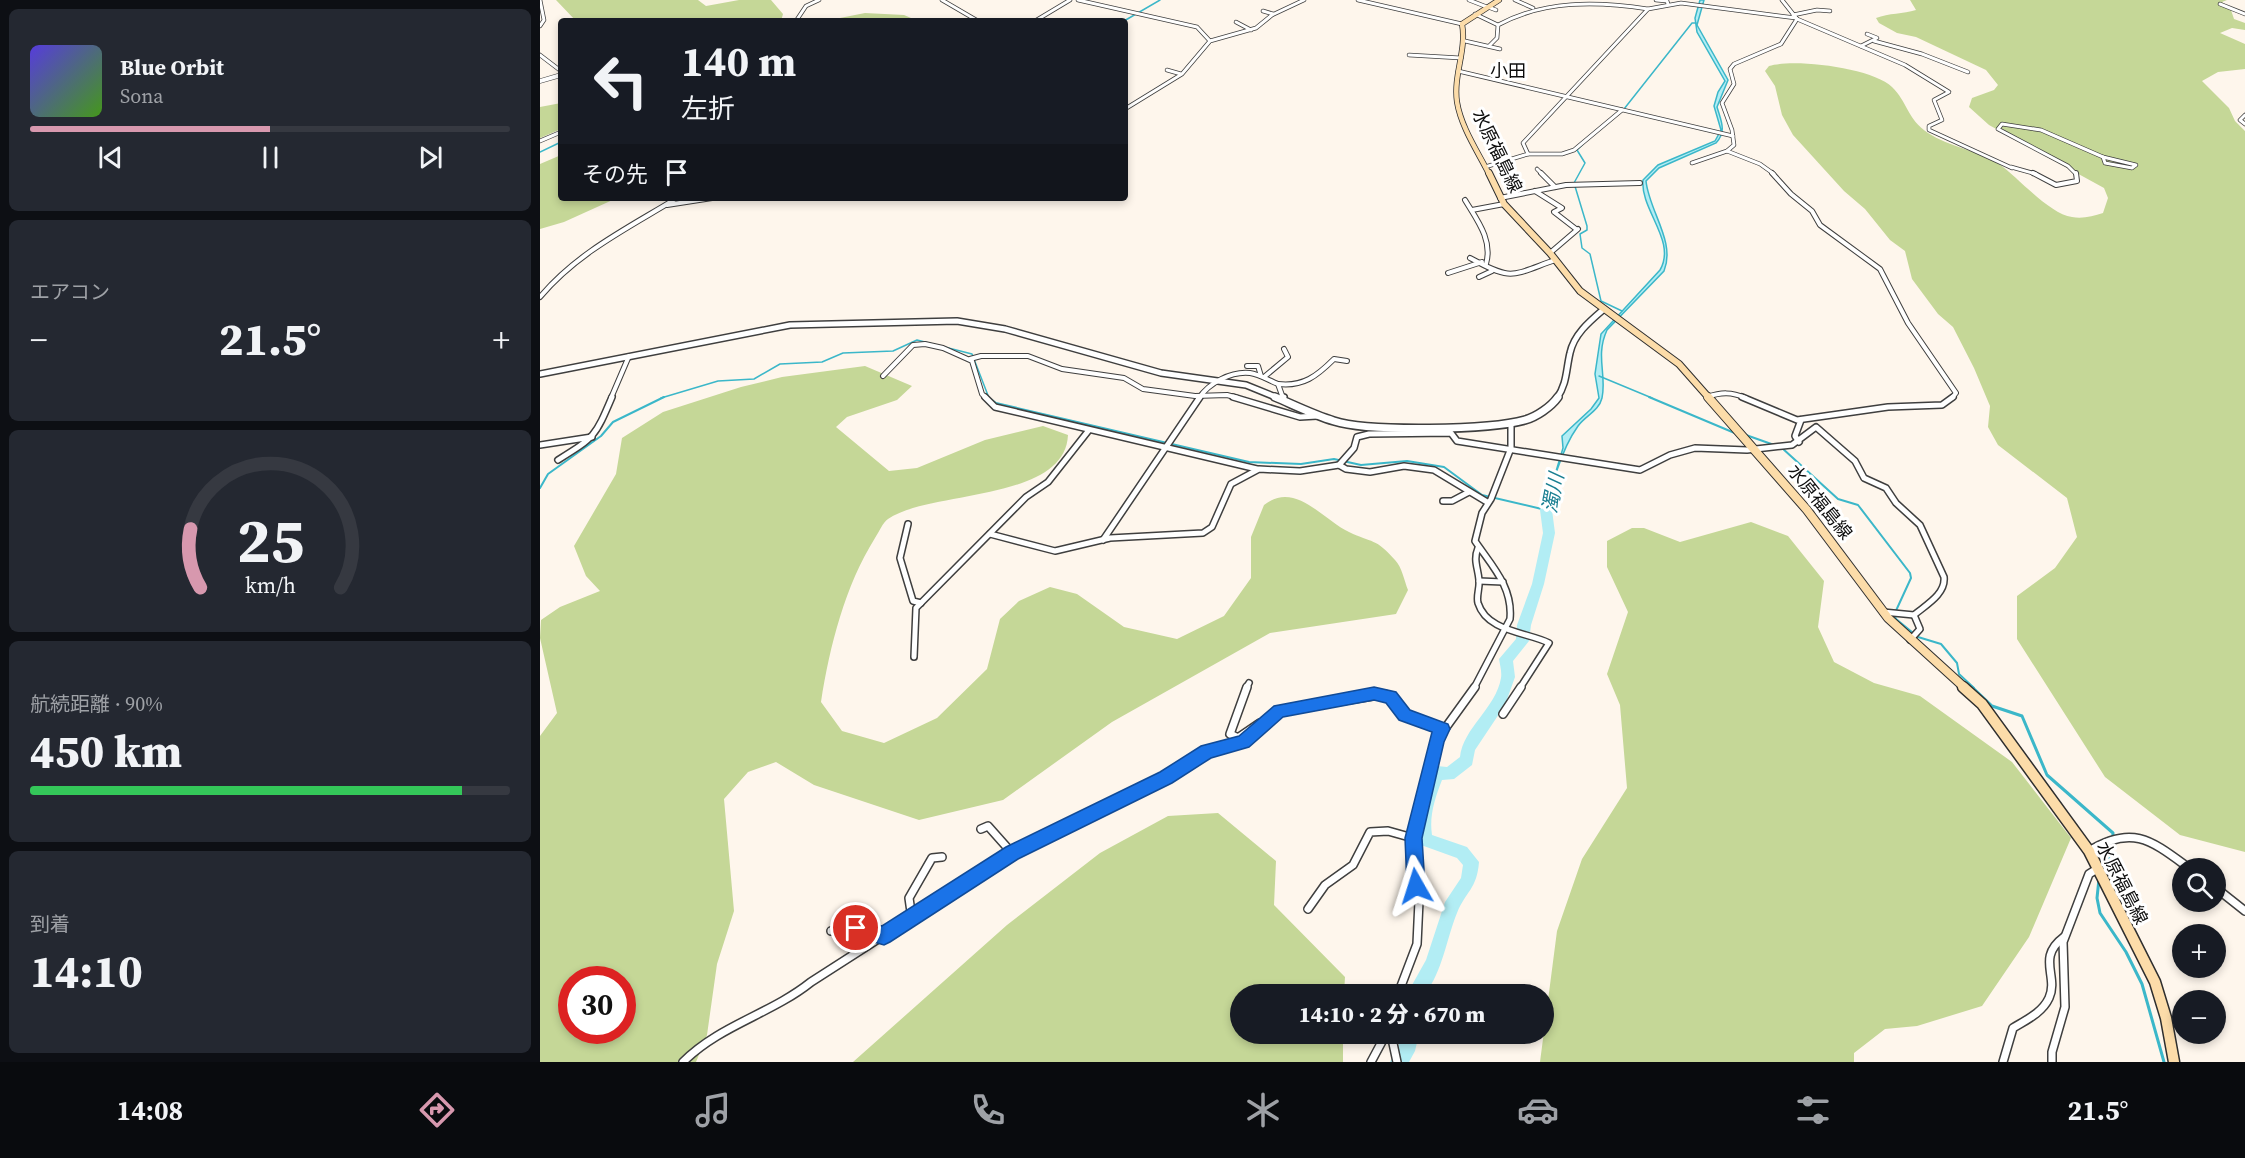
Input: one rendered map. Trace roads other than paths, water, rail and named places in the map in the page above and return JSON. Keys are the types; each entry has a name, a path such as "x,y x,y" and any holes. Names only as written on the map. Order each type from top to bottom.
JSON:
{"main road":[{"path":"1462,24 1499,0"},
{"name":"水原福島線","path":"1462,24 1466,41 1458,71 1457,101 1485,167 1504,204 1550,253 1575,286 1666,352 1753,447 1820,526 1884,612 1910,640 1982,704 2090,851 2155,982 2166,1018 2174,1062"}],"street":[{"path":"540,0 544,20 540,26"},
{"path":"798,18 806,6 819,0"},
{"path":"942,0 973,18"},
{"path":"1040,18 1070,0"},
{"path":"1078,0 1197,27 1210,41"},
{"path":"1128,107 1163,88 1197,62 1210,41 1251,30 1274,14 1304,0"},
{"path":"1358,0 1462,24"},
{"path":"1368,4 1372,0"},
{"path":"1469,0 1497,10"},
{"path":"1515,0 1534,8"},
{"path":"1583,2 1587,0"},
{"path":"1656,0 1667,1 1668,4"},
{"path":"1782,0 1795,17"},
{"path":"1489,46 1497,38 1498,25 1514,13 1577,1 1648,9 1678,2 1795,17 1912,69 1949,92 1934,100 1942,120 1928,127 1931,133 2018,171"},
{"path":"2220,4 2245,14"},
{"path":"1528,154 1523,143 1569,97 1648,9"},
{"path":"1692,163 1727,151 1734,145 1722,103 1734,84 1731,67 1780,44 1795,17 1818,10 1830,11"},
{"path":"1263,11 1274,14"},
{"path":"1475,14 1498,25"},
{"path":"1236,22 1251,30"},
{"path":"1867,34 1877,37 1874,41"},
{"path":"1195,36 1203,36"},
{"path":"1466,41 1500,49"},
{"path":"1861,46 1874,41 1899,45 1928,54 1968,72"},
{"path":"540,55 558,70"},
{"path":"1409,55 1461,58"},
{"path":"1167,70 1181,74"},
{"path":"1458,71 1733,136"},
{"path":"540,81 558,74"},
{"path":"1485,167 1538,152 1551,155 1574,150 1609,116 1622,110"},
{"path":"2245,114 2241,120 2245,124"},
{"path":"2011,167 2024,169 2054,185 2077,181 2076,173 2068,166 2002,132 1998,129 2001,124 2041,131 2103,158 2115,158 2136,165 2132,168 2116,167 2105,163 2103,158"},
{"path":"540,141 558,133"},
{"path":"1707,397 1719,393 1733,393 1784,417 1801,420 1888,407 1942,405 1950,401 1956,393 1908,323 1880,269 1820,225 1812,211 1791,194 1776,176 1760,164 1727,151"},
{"path":"1537,169 1555,187"},
{"path":"1500,198 1555,187 1641,183"},
{"path":"1535,191 1562,208 1554,212 1578,229 1550,253"},
{"path":"1448,273 1484,263 1488,259 1483,231 1465,200"},
{"path":"540,297 558,276 590,250 672,201"},
{"path":"666,205 692,201"},
{"path":"1472,210 1504,204"},
{"path":"1470,258 1484,263 1492,272 1502,275 1515,274 1555,260"},
{"path":"1479,277 1492,272"},
{"path":"540,374 790,325 957,321 1005,329 1161,373 1246,385 1318,416 1352,425 1381,427 1511,424 1542,414 1561,396 1575,340 1587,323 1604,309"},
{"path":"883,376 910,347 918,343 973,358 1028,356 1062,369 1124,378 1143,388 1200,396 1227,395 1300,417 1318,416"},
{"path":"1262,377 1288,357 1284,349"},
{"path":"558,460 594,436 629,356"},
{"path":"973,358 982,394 992,405 1089,430 1169,444 1258,469 1300,471 1341,462 1354,448 1359,436"},
{"path":"1103,540 1205,390 1218,381 1243,374 1262,377 1278,384 1297,385 1320,375 1334,359 1347,361"},
{"path":"1247,366 1258,366 1262,377"},
{"path":"1278,384 1284,395 1283,400"},
{"path":"1799,442 1795,436 1801,420"},
{"path":"1402,984 1417,944 1419,901 1414,871 1413,838 1436,741 1442,729 1478,682 1504,629 1511,607 1510,596 1503,582 1475,541 1481,516 1510,448 1511,424"},
{"path":"1352,425 1359,436"},
{"path":"1359,436 1451,433 1457,441 1640,470 1670,455 1695,448 1723,447 1747,450 1753,447 1771,448 1799,442 1815,427 1822,430 1855,461 1864,478 1886,488 1896,503 1922,528 1945,584 1940,593 1914,615 1884,612"},
{"path":"914,657 916,608 1031,492 1048,482 1089,430"},
{"path":"540,445 594,436"},
{"path":"1341,462 1353,471 1370,472 1404,466 1434,470 1443,473 1469,492 1490,498"},
{"path":"990,534 1054,552 1103,540 1165,533 1203,533 1212,526 1231,484 1258,469"},
{"path":"1443,501 1452,501 1469,492"},
{"path":"908,524 900,551 900,560 910,581 913,601 921,603"},
{"path":"1479,548 1474,558 1479,581 1477,595 1479,607 1504,629 1550,643 1503,714"},
{"path":"1479,581 1503,582"},
{"path":"1910,640 1920,629 1914,615"},
{"path":"1249,683 1242,694 1230,734 1238,738 1279,711 1374,694 1390,697 1404,715 1442,729"},
{"path":"683,1062 698,1047 720,1032 787,1001 811,981 912,919 1012,853 1166,778 1207,752 1244,742 1264,722"},
{"path":"981,829 988,826 1012,853"},
{"path":"1308,909 1325,885 1353,865 1370,832 1388,831 1413,838"},
{"path":"2090,851 2105,840 2118,835 2145,837 2175,858"},
{"path":"912,919 908,908 909,898 932,858 942,857"},
{"path":"2052,1062 2052,1052 2065,1007 2064,937 2089,874 2097,869"},
{"path":"2226,896 2245,911"},
{"path":"831,932 866,929 884,936"},
{"path":"2003,1062 2013,1028 2037,1014 2049,997 2050,952 2055,942 2064,937"},
{"path":"1371,1062 1381,1044"},
{"path":"1393,1044 1397,1062"}],"water":[{"name":"濁川","path":"1700,0 1704,0 1697,25 1728,80 1717,107 1722,126 1721,134 1716,143 1659,168 1646,181 1667,249 1664,271 1607,330 1601,357 1602,398 1595,410 1578,426 1566,446 1554,482 1547,517 1545,508 1563,448 1562,436 1591,409 1599,398 1595,374 1601,334 1660,270 1664,259 1664,248 1647,203 1643,180 1658,165 1715,141 1721,130 1714,106 1718,92 1725,81 1697,32 1695,18"}],"waterway":[{"path":"1128,19 1160,0"},
{"path":"1624,109 1692,23 1696,23"},
{"path":"540,152 558,143"},
{"path":"1583,144 1577,150 1585,163 1574,183 1587,226 1587,230 1580,234 1582,248 1590,254 1601,301 1622,311"},
{"path":"663,397 718,381 754,379 780,364 822,362 843,353 893,351 917,340 972,354 989,398"},
{"path":"1599,376 1652,398"},
{"path":"540,488 548,474 601,436 613,422 663,397"},
{"path":"1649,397 1737,434"},
{"path":"989,398 996,403 1249,462 1301,464 1334,459 1361,465 1407,461 1444,467 1482,495 1546,510"},
{"path":"1746,435 1777,446"},
{"path":"1782,448 1838,499 1858,505 1910,573 1911,578 1894,615 1896,619 1918,637 1941,644 1957,663 1959,674 1974,688"},
{"name":"濁川","path":"1422,984 1433,963 1454,901 1467,884 1471,862 1462,852 1426,840 1423,824 1428,797 1437,773 1449,774 1467,760 1468,748 1498,705 1508,677 1506,659 1522,641 1524,625 1538,584 1549,533 1546,510 1548,501"},
{"path":"1972,687 1992,706 2022,716 2047,775 2113,833 2112,850 2102,872"},
{"path":"2099,879 2097,898 2100,913 2126,952 2142,984 2164,1062"},
{"name":"濁川","path":"1399,1062 1408,1044"}],"district":[{"name":"小田","path":"1508,71"}]}
